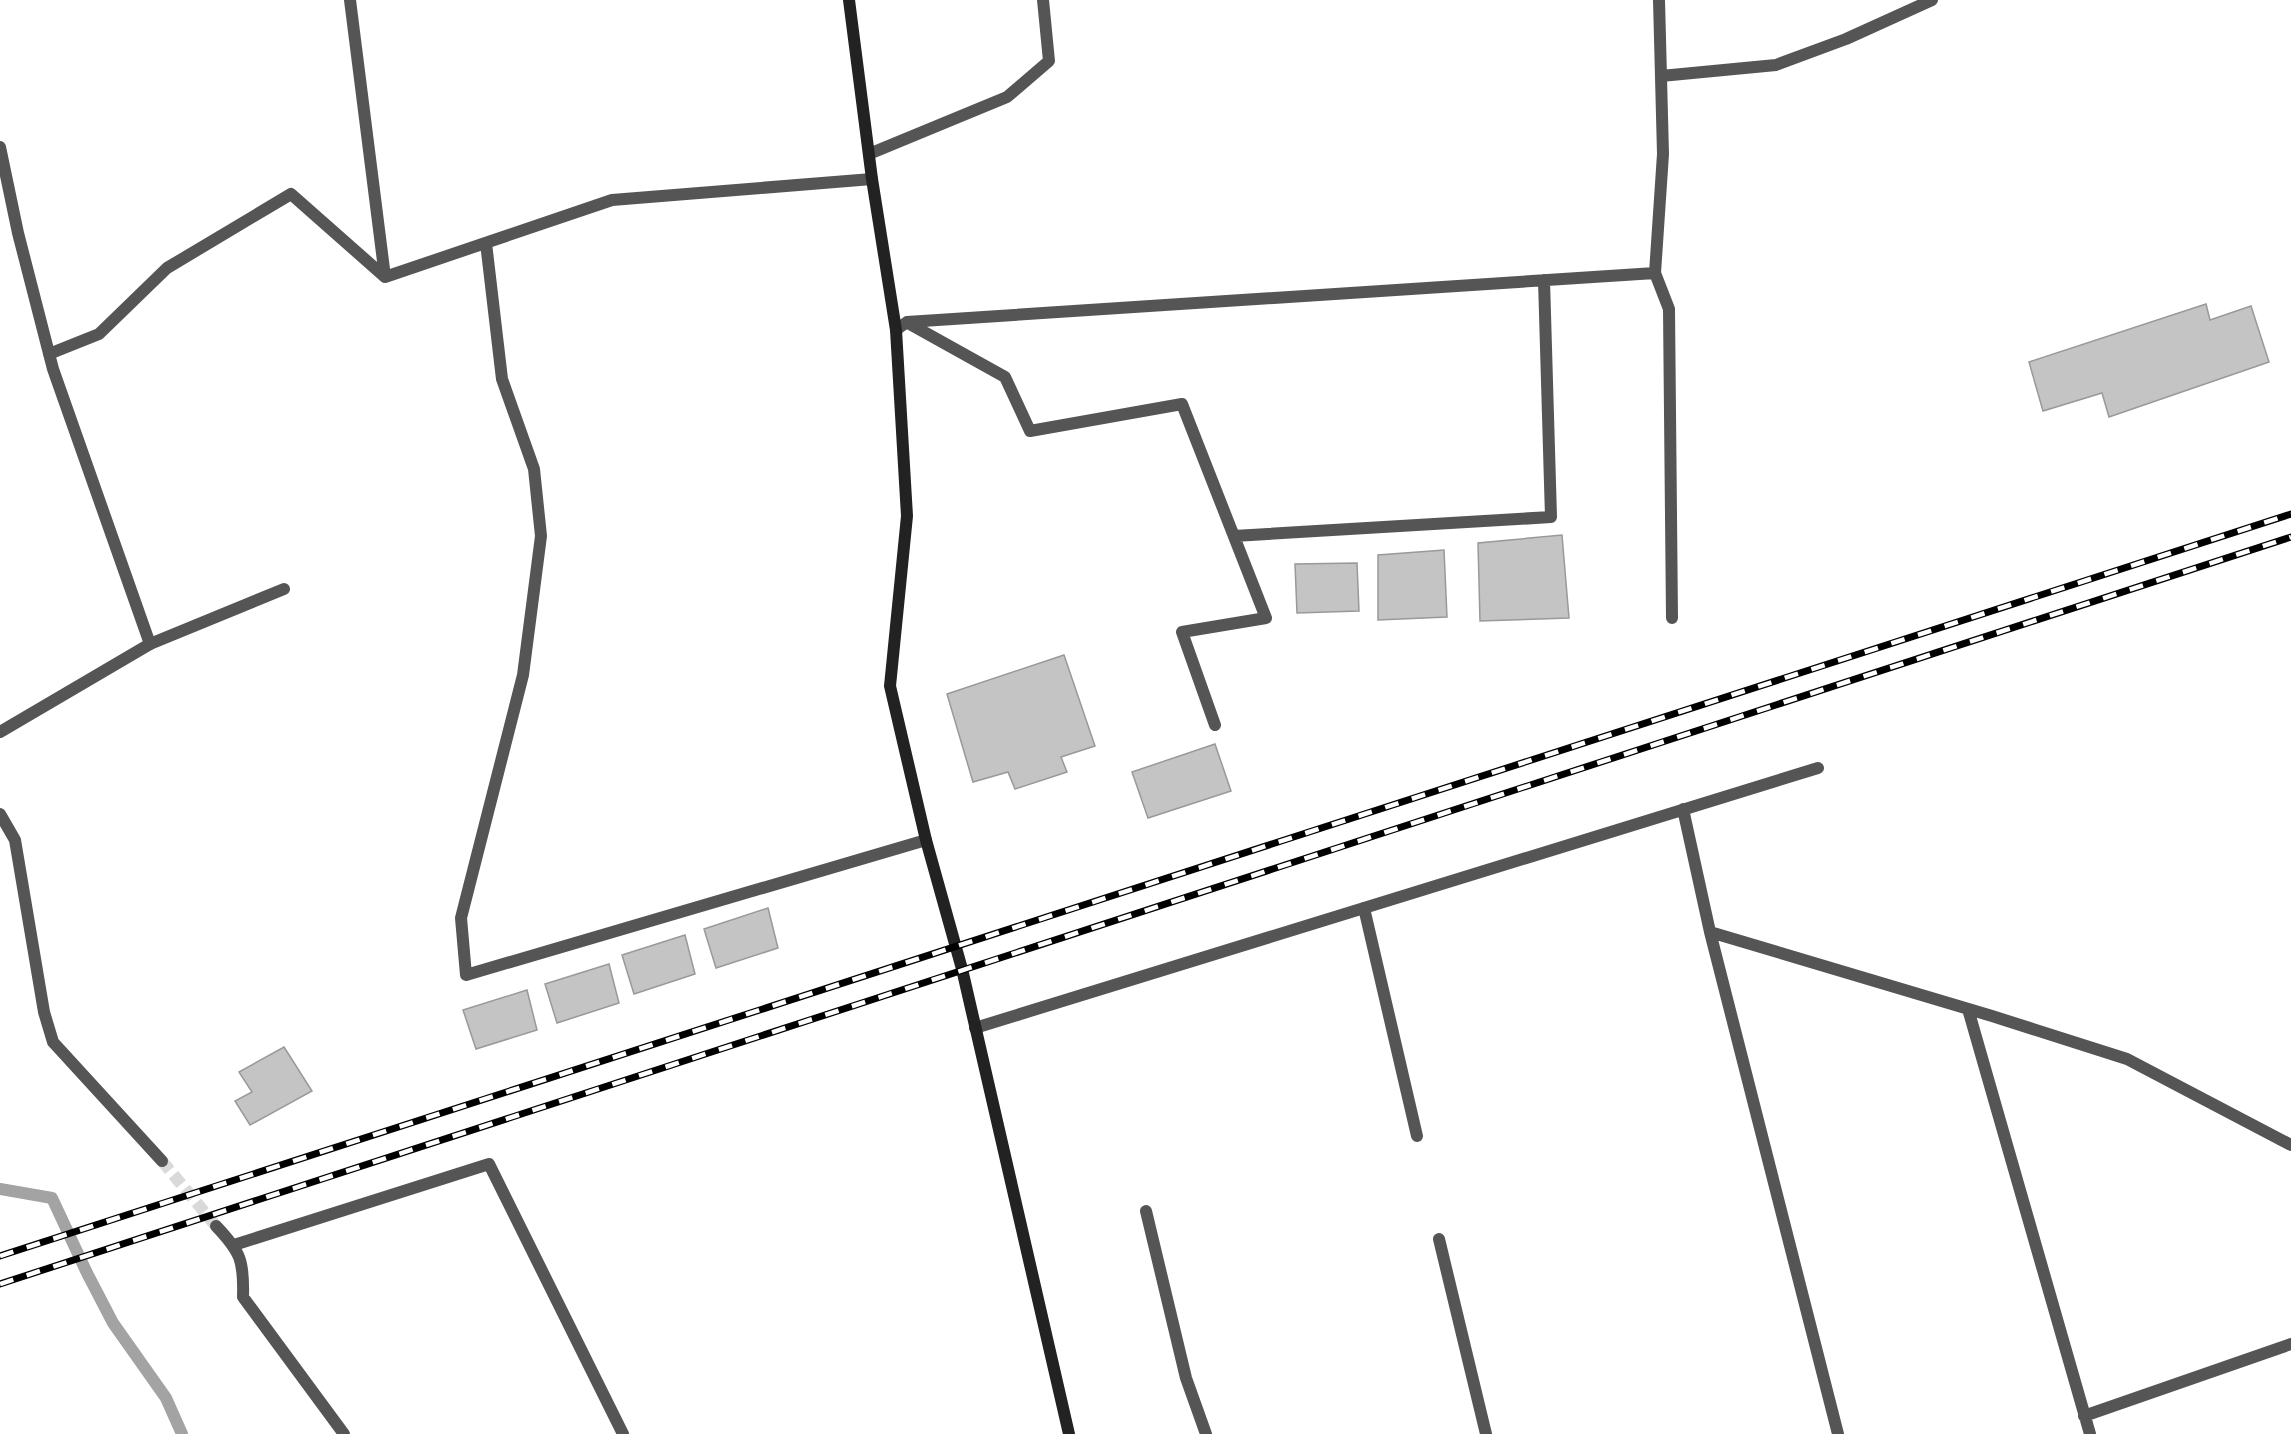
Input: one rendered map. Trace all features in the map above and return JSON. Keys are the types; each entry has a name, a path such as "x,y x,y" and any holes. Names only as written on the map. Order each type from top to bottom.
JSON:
{"street":[{"path":"350,0 385,277"},
{"path":"849,0 872,179 896,330 907,516 890,686 926,840 957,947 1069,1434"},
{"path":"869,154 1007,97 1049,61 1043,0"},
{"path":"1659,0 1663,154 1655,273 1669,309 1672,618"},
{"path":"1661,76 1776,65 1846,39 1932,0"},
{"path":"0,147 18,233 49,354 150,644"},
{"path":"385,277 612,200 872,179"},
{"path":"49,354 99,333 167,268 291,194 385,277"},
{"path":"486,243 502,379 534,469 541,536 523,675 461,918 466,975 926,840"},
{"path":"896,330 907,322 1655,273"},
{"path":"1234,536 1551,517 1544,280"},
{"path":"907,322 1005,377 1029,431 1182,405 1266,618 1182,632 1215,725"},
{"path":"0,732 150,644 284,589"},
{"path":"975,1028 1818,768"},
{"path":"1683,809 1710,932 1838,1434"},
{"path":"0,814 15,840 44,1012 53,1042 162,1161"},
{"path":"1364,908 1417,1136"},
{"path":"1710,932 2127,1059 2291,1145"},
{"path":"1968,1009 2090,1434"},
{"path":"234,1245 489,1164 623,1434"},
{"path":"1146,1212 1186,1378 1206,1434"},
{"path":"216,1226 234,1245 244,1269 243,1297 344,1434"},
{"path":"1440,1239 1486,1434"},
{"path":"2084,1416 2291,1344"}],"building":[{"path":"2206,304 2210,320 2251,306 2269,362 2109,417 2102,393 2043,411 2029,362"},
{"path":"1562,535 1569,618 1480,621 1478,543"},
{"path":"1444,550 1447,617 1378,620 1378,555"},
{"path":"1357,563 1359,611 1297,613 1295,564"},
{"path":"1064,655 1095,746 1061,757 1067,772 1015,789 1008,772 973,782 947,694"},
{"path":"1215,744 1231,791 1148,818 1132,772"},
{"path":"768,908 778,948 716,968 704,929"},
{"path":"685,935 695,974 634,994 622,955"},
{"path":"609,964 619,1003 557,1023 545,984"},
{"path":"527,990 537,1030 476,1049 463,1010"},
{"path":"284,1047 312,1091 250,1125 235,1101 252,1092 239,1072"}],"waterway":[{"path":"0,1189 52,1198 113,1323 166,1398 182,1434"}],"tunnel":[{"path":"162,1161 216,1226"}],"railway":[{"path":"0,1256 2291,514"},
{"path":"0,1284 2291,537"}]}
